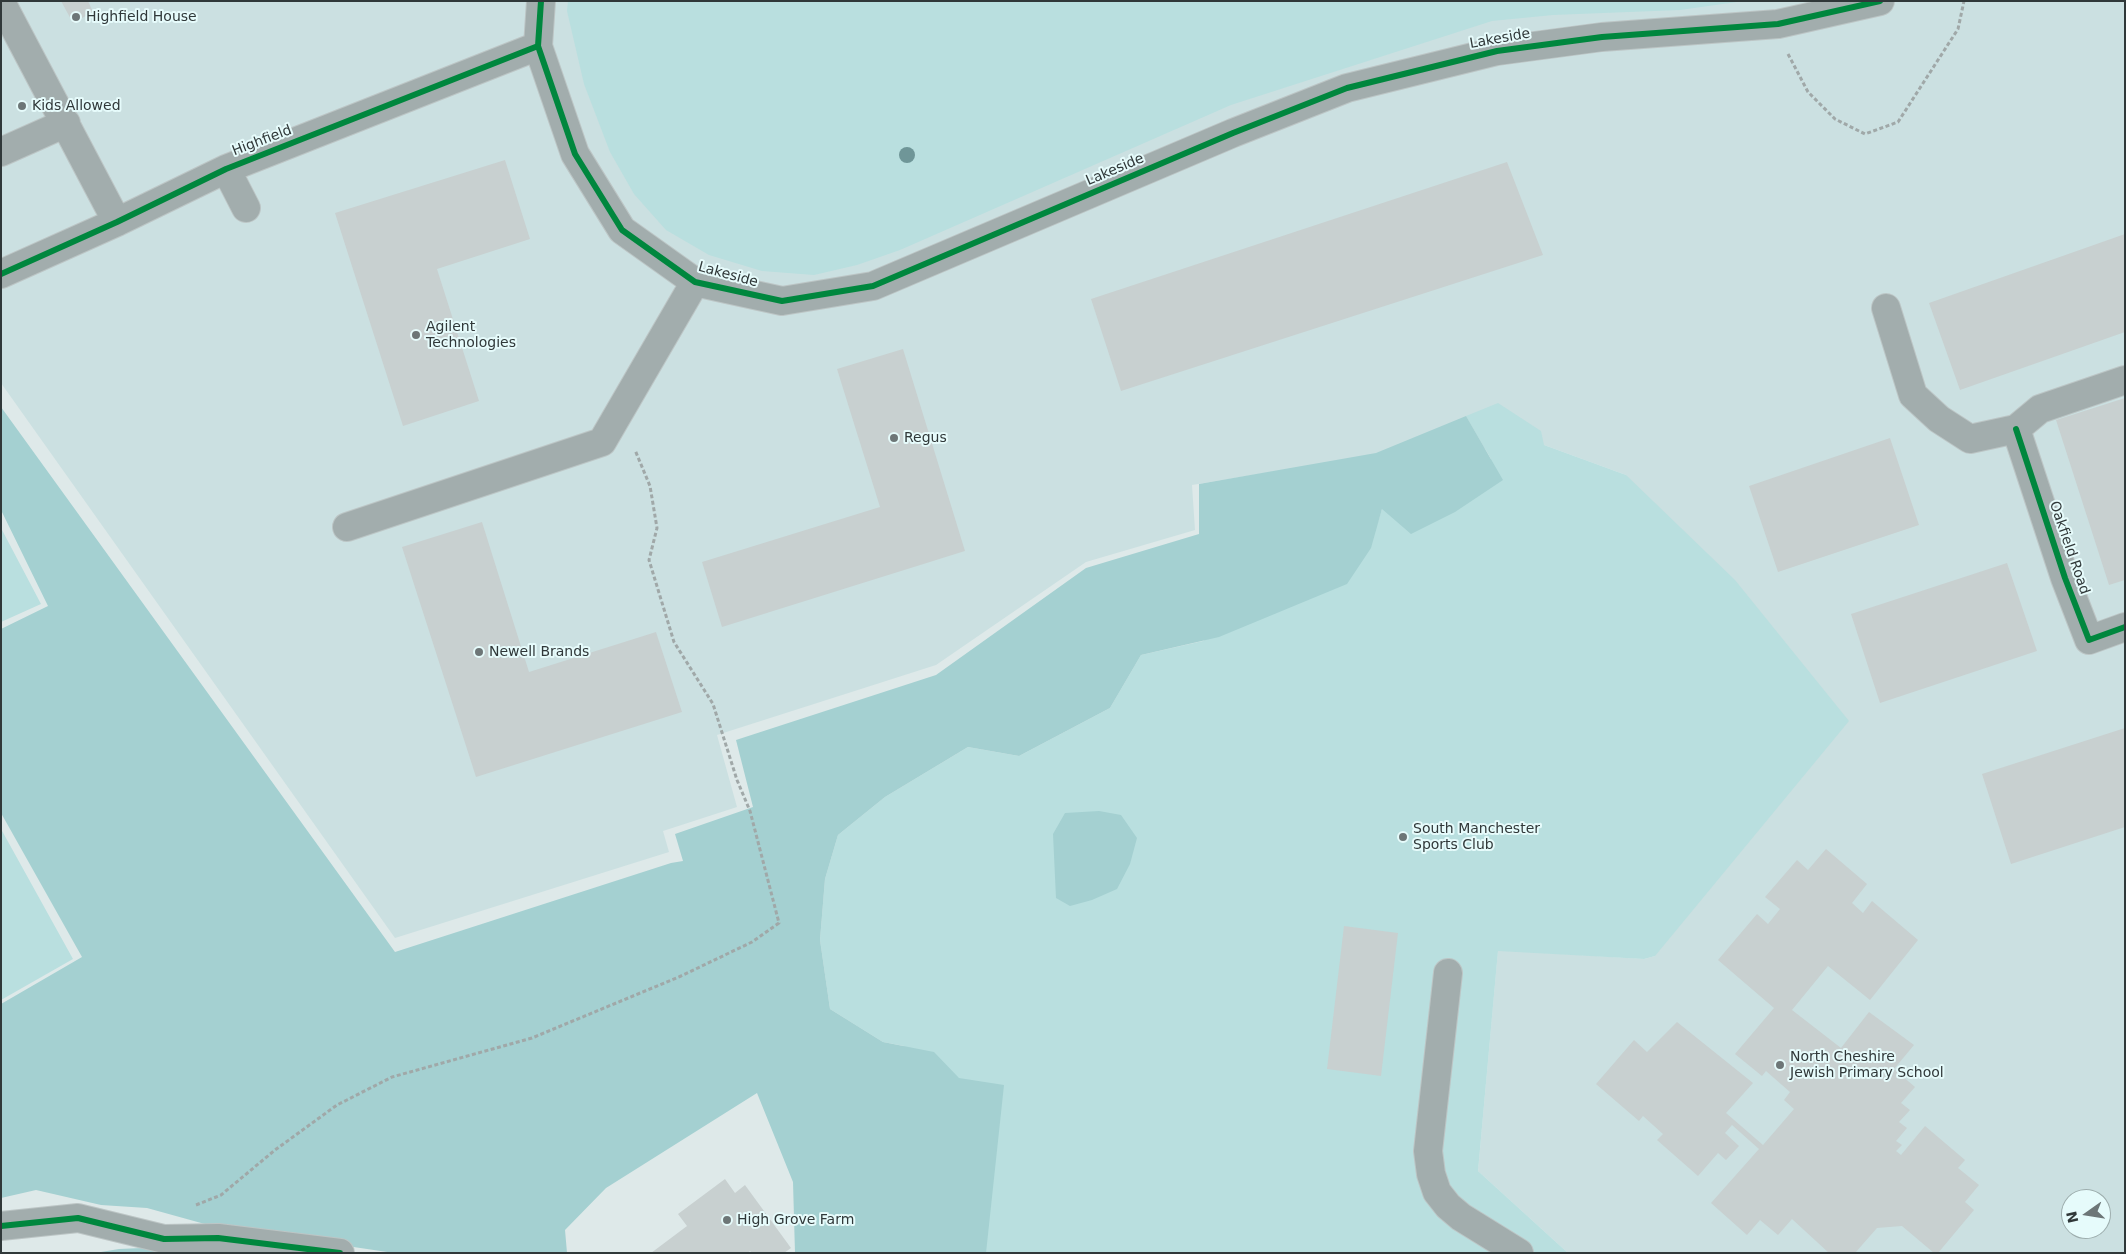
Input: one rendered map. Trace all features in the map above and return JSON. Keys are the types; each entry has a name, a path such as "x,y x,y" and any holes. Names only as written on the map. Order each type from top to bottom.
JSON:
{"street":[{"name":"Lakeside","path":"541,1 538,46 575,154 622,230 695,282 782,301 873,286 1233,133 1347,88 1497,51 1602,37 1778,24 1880,1"},
{"path":"1,2 118,222"},
{"name":"Highfield","path":"1,274 118,222 226,169 538,46"},
{"path":"1,152 66,123"},
{"path":"226,169 246,208"},
{"path":"346,526 602,442 695,282"},
{"path":"1886,308 1913,395 1939,419 1970,439 2016,429 2040,409 2125,380"},
{"name":"Oakfield Road","path":"2016,429 2065,578 2089,640 2125,627"},
{"path":"1448,973 1428,1151 1431,1174 1437,1192 1448,1206 1461,1217 1520,1253"},
{"path":"1,1226 78,1218 164,1240 218,1238 340,1253"}],"path":[{"path":"1778,24 1789,57 1808,92 1835,119 1865,134 1898,122 1958,29 1964,1"},
{"path":"164,1240 179,1211 221,1195 275,1150 337,1105 392,1077 532,1038 682,976 752,942 779,924 750,811 737,780 713,704 674,642 650,560 657,528 650,486 636,450 602,442"}],"shaded area":[{"path":"1,1 2125,1 2125,1253 1568,1253 1478,1171 1498,950 1644,959 1655,956 1626,475 1544,445 1369,456 1192,485 1195,530 1086,562 936,665 717,735 737,807 663,831 669,852 395,938 1,383"},
{"path":"568,1 1744,1 1680,10 1553,15 1492,21 1231,105 900,250 857,265 814,275 762,271 709,255 666,230 634,194 610,152 584,84 567,11"},
{"name":"South Manchester Sports Club","path":"1498,403 1541,431 1544,445 1626,475 1735,580 1849,721 1655,956 1644,959 1498,951 1478,1171 1568,1253 954,1253 904,1046 883,1042 830,1009 820,940 825,879 838,835 885,797 968,747 1019,756 1110,708 1141,655 1203,641 1377,525 1382,509 1491,459 1466,416"},
{"path":"1,407 395,952 671,863 683,861 675,834 753,807 736,740 936,675 1086,568 1199,534 1199,484 1376,453 1466,416 1503,480 1455,512 1411,534 1382,509 1371,548 1347,584 1219,637 1141,655 1110,708 1019,756 968,747 885,797 838,835 825,879 820,940 830,1009 883,1042 934,1052 959,1078 1004,1085 986,1253 795,1253 793,1182 757,1093 606,1188 565,1230 567,1253 394,1253 212,1226 147,1208 101,1205 36,1190 1,1198 1,1004 82,957 1,813 1,629 48,606 1,510"},
{"path":"1,528 41,604 1,622"},
{"path":"1099,811 1121,815 1137,838 1130,864 1117,889 1092,900 1070,906 1056,898 1053,834 1065,813"},
{"path":"1,829 73,959 1,1000"},
{"path":"234,1244 315,1253 95,1253 119,1249"}],"building":[{"name":"Highfield House","path":"61,1 88,1 93,12 73,23"},
{"name":"Agilent Technologies","path":"505,160 530,239 437,269 479,401 403,426 335,213"},
{"path":"1507,162 1543,255 1121,391 1091,299"},
{"path":"2125,234 2125,332 1960,390 1929,303"},
{"name":"Regus","path":"903,349 965,551 722,627 702,562 880,507 837,369"},
{"path":"2125,398 2125,580 2109,585 2056,420"},
{"path":"1890,438 1919,525 1778,572 1749,486"},
{"name":"Newell Brands","path":"482,522 529,672 656,632 682,712 476,777 402,547"},
{"path":"2007,563 2037,651 1880,703 1851,614"},
{"path":"2125,728 2125,827 2011,864 1982,774"},
{"path":"1826,849 1867,884 1852,903 1863,913 1872,901 1918,940 1870,1000 1828,966 1792,1010 1841,1048 1869,1012 1914,1045 1894,1069 1915,1087 1901,1103 1910,1110 1899,1122 1907,1128 1896,1141 1902,1145 1896,1151 1901,1155 1925,1126 1965,1160 1958,1168 1979,1185 1965,1202 1974,1210 1938,1253 1934,1253 1902,1226 1877,1228 1855,1253 1829,1253 1792,1219 1778,1235 1760,1220 1747,1235 1711,1203 1759,1149 1732,1125 1725,1133 1739,1146 1726,1160 1718,1153 1698,1176 1657,1140 1663,1134 1643,1116 1639,1121 1596,1084 1634,1040 1647,1052 1677,1022 1753,1083 1726,1113 1763,1145 1794,1109 1784,1100 1790,1092 1766,1071 1762,1076 1735,1054 1774,1008 1718,960 1757,914 1768,924 1780,909 1765,897 1797,860 1808,870"},
{"path":"1344,926 1398,933 1381,1076 1327,1069"},
{"name":"High Grove Farm","path":"725,1179 735,1193 745,1185 791,1248 784,1253 752,1253 750,1251 748,1253 651,1253 687,1226 678,1214"}],"cycle path":[{"path":"541,1 538,46 575,154 622,230 695,282 782,301 873,286 1233,133 1347,88 1497,51 1602,37 1778,24 1880,1"},
{"path":"1,274 117,222 226,169 538,46"},
{"path":"2016,429 2065,578 2089,640 2125,627"},
{"path":"1,1226 78,1218 164,1239 218,1238 340,1253"}],"place":[{"name":"Highfield House","path":"76,17"},
{"name":"Kids Allowed","path":"22,106"},
{"name":"Agilent Technologies","path":"416,335"},
{"name":"Regus","path":"894,438"},
{"name":"Newell Brands","path":"479,652"},
{"name":"South Manchester Sports Club","path":"1403,837"},
{"name":"North Cheshire Jewish Primary School","path":"1780,1065"},
{"name":"High Grove Farm","path":"727,1220"}]}
